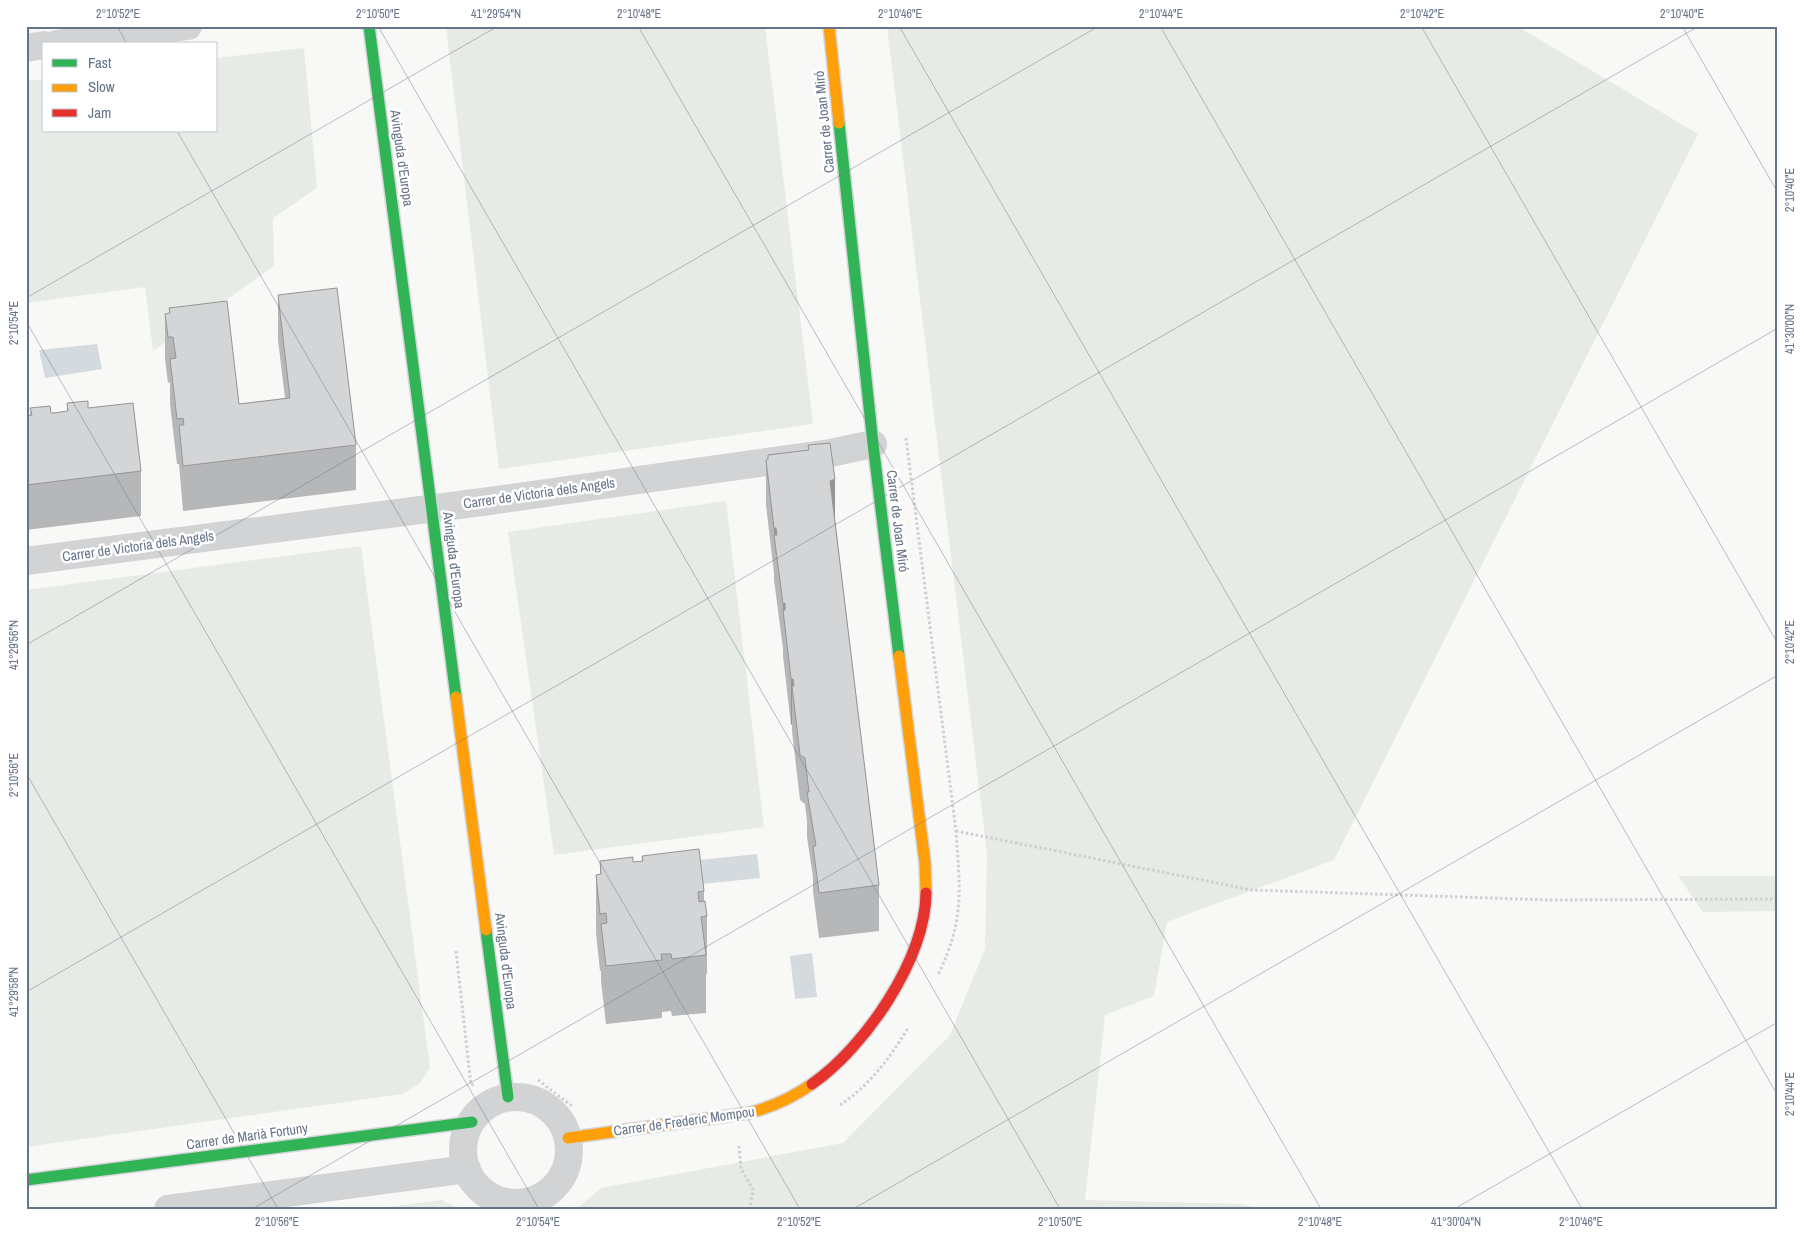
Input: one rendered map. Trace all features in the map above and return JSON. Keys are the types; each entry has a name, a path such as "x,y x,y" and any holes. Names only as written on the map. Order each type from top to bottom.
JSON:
{"street":[{"path":"64,42 111,31 188,26"},
{"name":"Avinguda d'Europa","path":"369,26 508,1097"},
{"name":"Carrer de Joan Miró","path":"829,26 873,444 925,863 926,894 924,918 918,941 881,1009"},
{"path":"26,48 42,45"},
{"name":"Carrer de Victoria dels Angels","path":"26,560 810,456 873,444"},
{"name":"Carrer de Frederic Mompou","path":"568,1138 743,1114 772,1107 811,1085 840,1061 881,1009"},
{"path":"508,1097 529,1098 546,1105 559,1117 568,1138 570,1150 566,1168 558,1184 543,1196 525,1206 506,1202 488,1195 474,1182 467,1169 464,1147 466,1134 472,1122 479,1112 494,1102 508,1097"},
{"name":"Carrer de Marià Fortuny","path":"26,1180 472,1122"},
{"path":"168,1209 467,1169"}],"path":[{"path":"956,831 1252,890 1551,900 1778,899"},
{"path":"534,1077 576,1109"},
{"path":"739,1146 741,1169 753,1189 750,1209"}],"shaded area":[{"path":"465,26 765,26 813,424 499,469 446,28"},
{"path":"887,26 1517,26 1698,134 1334,860 1167,922 1154,996 1105,1015 1085,1200 1243,1204 1259,1209 576,1209 601,1188 843,1143 950,1035 985,949 987,854"},
{"path":"304,48 317,188 273,218 274,266 153,351 145,287 26,303 26,81 42,79 42,132 218,132 218,58"},
{"path":"97,344 102,369 45,378 39,350"},
{"path":"726,501 764,827 554,855 508,532"},
{"path":"361,546 430,1068 419,1084 402,1094 26,1147 26,590"},
{"path":"757,854 760,878 702,884 699,860"},
{"path":"1678,876 1778,876 1778,911 1703,912"},
{"path":"812,953 817,997 795,999 790,956"},
{"path":"441,1200 460,1209 373,1209"}],"building":[{"path":"337,288 356,445 183,466 179,425 184,425 183,418 177,419 170,359 176,358 173,337 168,337 165,314 170,313 169,308 227,301 239,404 290,398 278,295"},
{"path":"88,401 88,408 133,403 141,471 26,485 26,416 32,415 30,408 50,406 51,413 54,413 68,411 67,403"},
{"path":"830,443 835,479 830,481 879,885 819,893 813,846 816,846 807,792 809,792 805,758 800,755 792,686 794,686 793,679 791,679 783,610 785,610 785,603 783,604 774,535 777,535 776,528 774,528 766,460 768,455 809,450 808,445"},
{"path":"699,849 704,891 698,892 699,902 705,901 707,916 701,917 706,955 672,959 671,954 661,954 662,960 606,966 601,924 607,923 606,913 600,914 596,875 601,874 600,861 633,857 633,862 643,861 642,856"}],"traffic: fast":[{"path":"369,26 456,697"},
{"path":"839,123 873,444 899,656"},
{"path":"486,930 508,1097"},
{"path":"26,1180 472,1122"}],"traffic: slow":[{"path":"829,26 839,123"},
{"path":"899,656 925,863 926,893"},
{"path":"456,697 486,930"},
{"path":"568,1138 749,1113 782,1102 812,1084"}],"traffic: jam":[{"path":"812,1084 852,1048 889,1000 915,946 923,919 926,893"}]}
